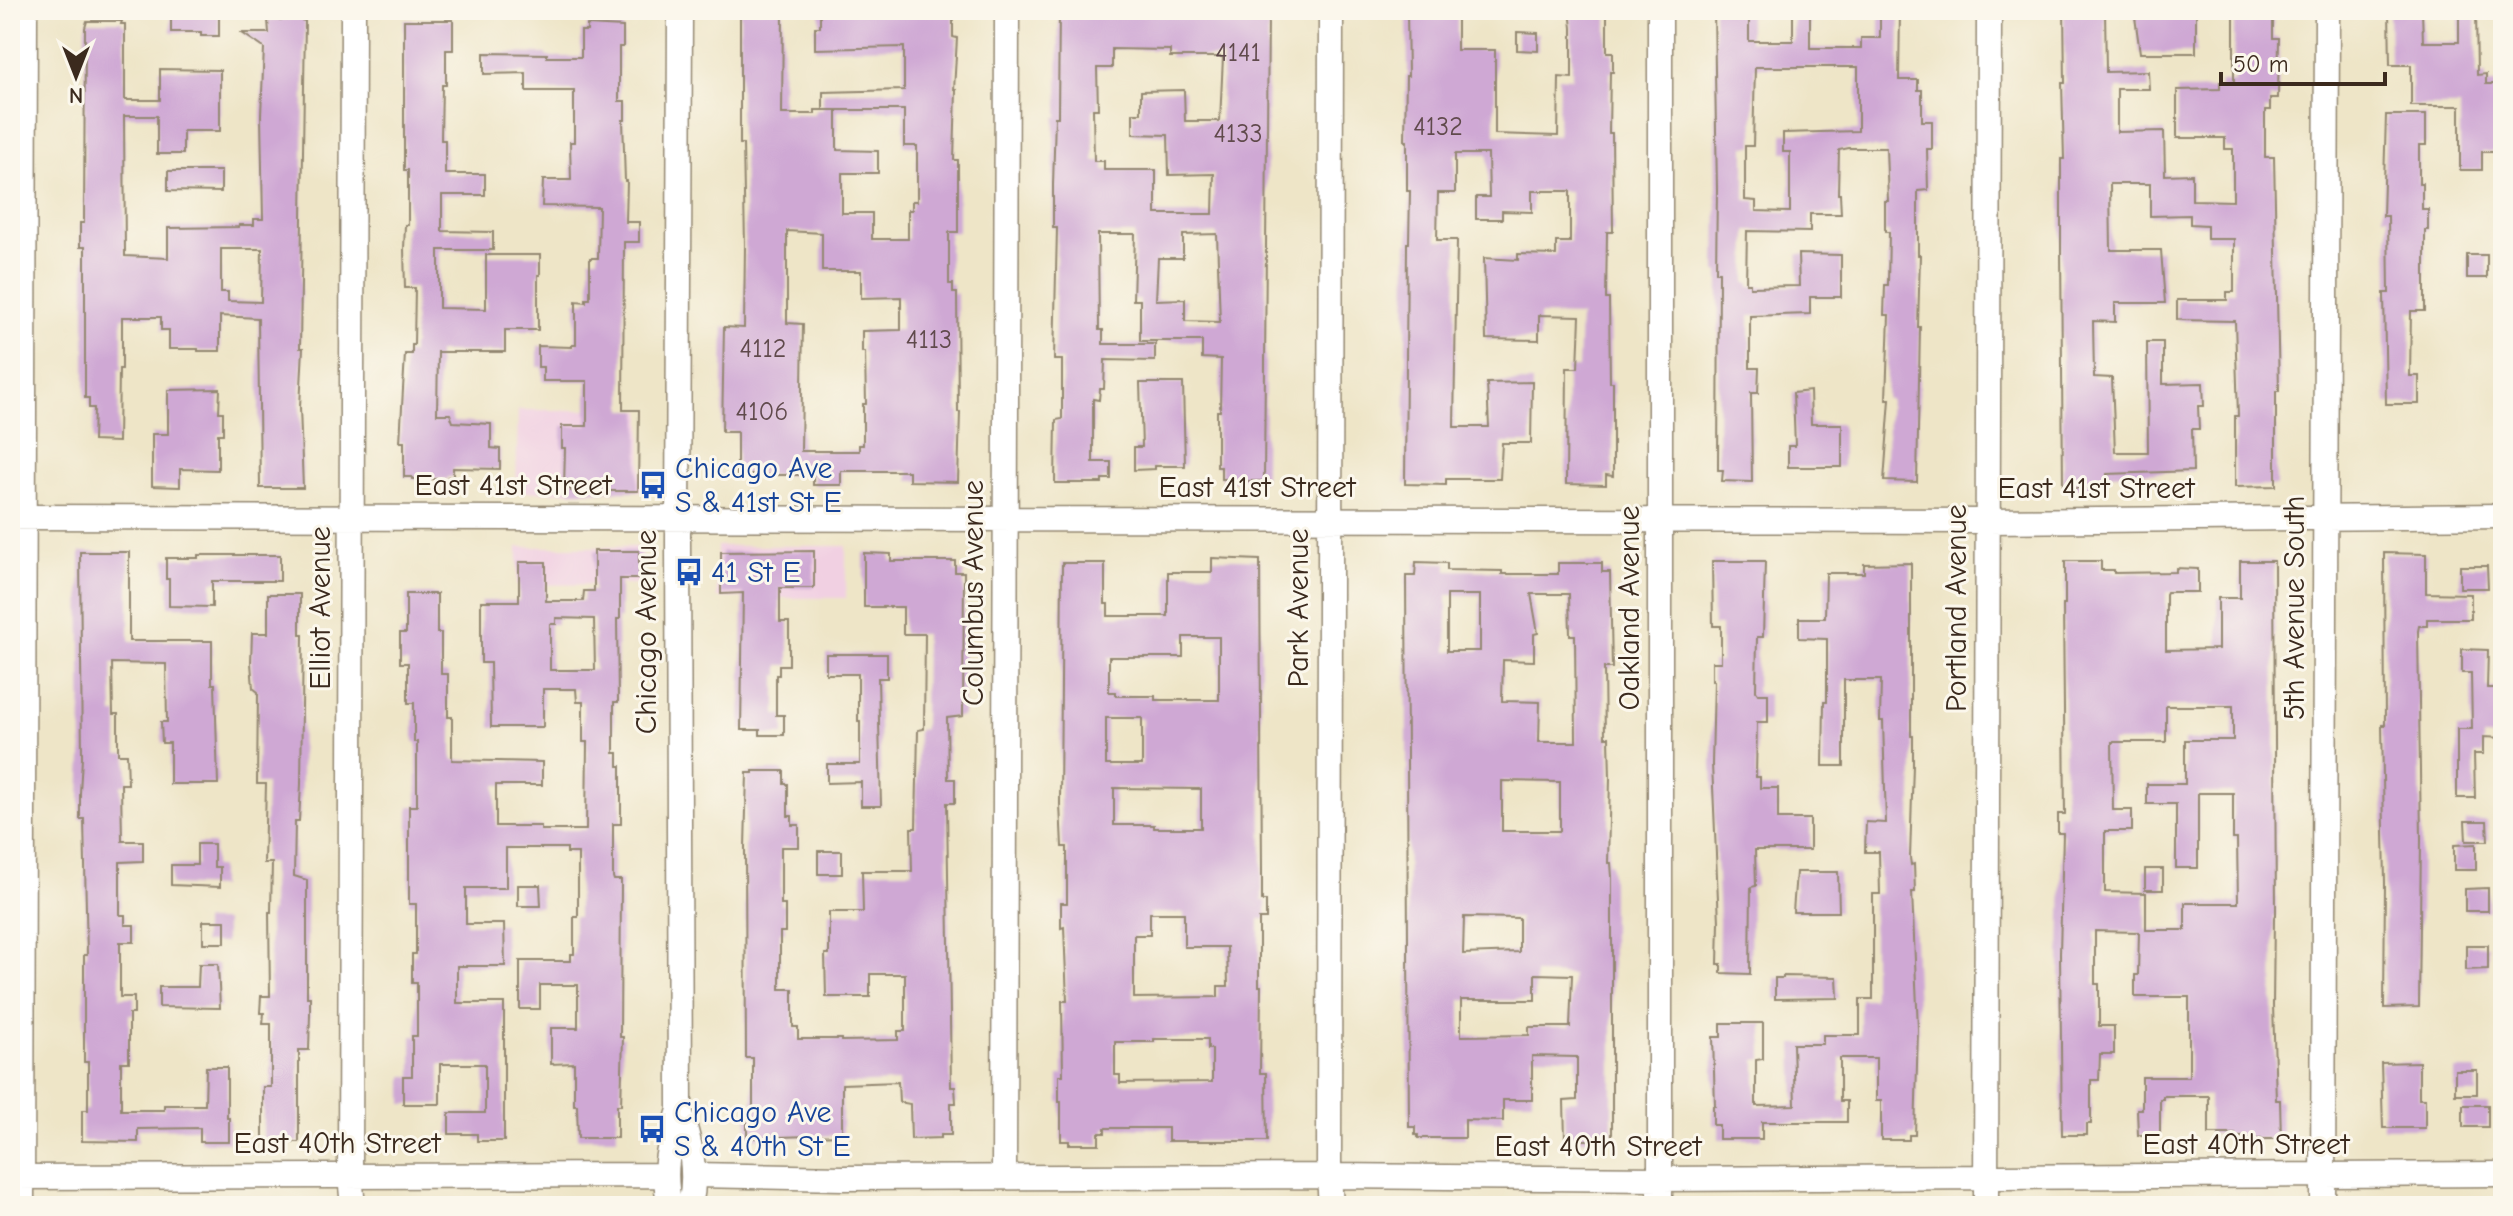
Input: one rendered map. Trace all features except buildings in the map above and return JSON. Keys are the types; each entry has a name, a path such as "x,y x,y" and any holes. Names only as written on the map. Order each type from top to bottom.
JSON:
{"street":[{"path":"22,1206 17,1177 17,517 25,10"},
{"name":"Elliot Avenue","path":"353,10 350,1176 353,1206"},
{"name":"Chicago Avenue","path":"680,10 680,1110 693,1154 690,1206"},
{"name":"Columbus Avenue","path":"1004,1177 1007,10"},
{"name":"Park Avenue","path":"1331,10 1331,1206"},
{"name":"Oakland Avenue","path":"1660,10 1660,1206"},
{"name":"Portland Avenue","path":"1986,1206 1989,10"},
{"name":"5th Avenue South","path":"2323,1206 2327,10"},
{"name":"East 41st Street","path":"17,517 1988,521 2503,516"},
{"name":"Chicago Avenue","path":"670,1206 664,1175 666,1154 680,1110"},
{"name":"East 40th Street","path":"17,1177 190,1174 664,1175"},
{"name":"East 40th Street","path":"694,1175 1660,1179 2503,1174"}],"shaded area":[{"path":"518,410 642,410 641,491 516,492"},
{"path":"717,546 846,546 846,598 717,598"},
{"path":"518,547 642,547 642,584 517,585"}],"place":[{"name":"Chicago Ave S & 41st St E","path":"653,485"},
{"name":"41 St E","path":"689,572"},
{"name":"Chicago Ave S & 40th St E","path":"652,1129"}]}
